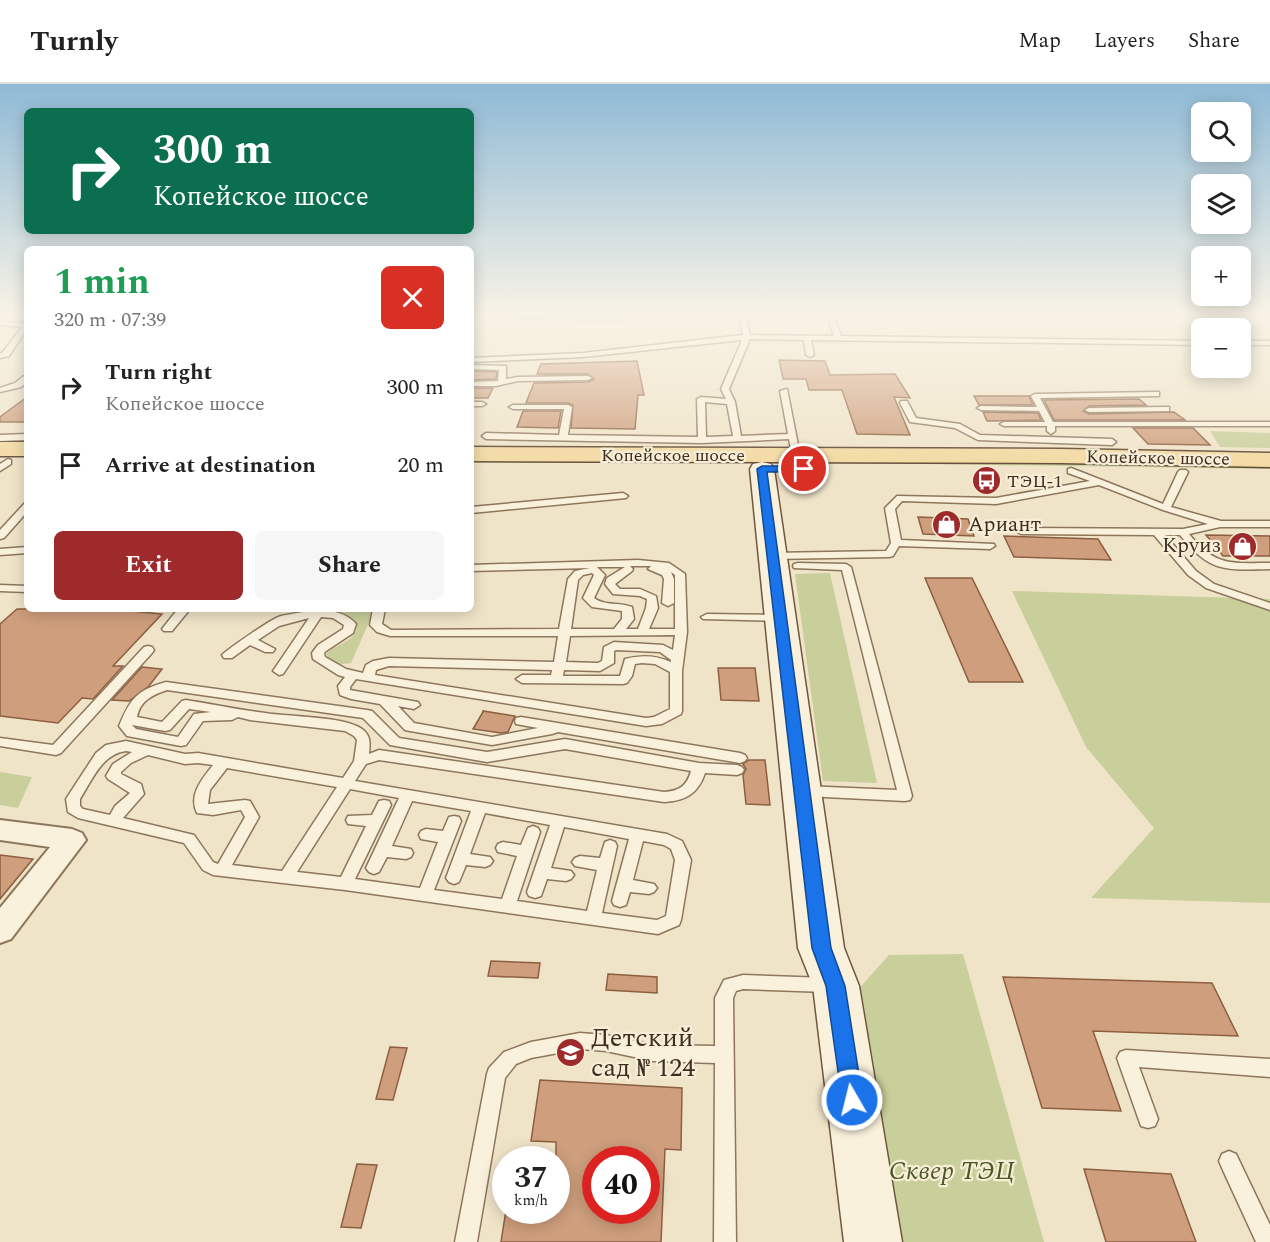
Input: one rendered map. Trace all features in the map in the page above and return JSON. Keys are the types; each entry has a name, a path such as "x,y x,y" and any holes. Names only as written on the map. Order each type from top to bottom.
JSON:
{"main road":[{"name":"Копейское шоссе","path":"479,445 778,454 1270,460"},
{"name":"Копейское шоссе","path":"474,466 778,454 1061,456 1183,472 1270,473"}],"street":[{"path":"778,454 785,561 781,618 801,790 821,948 836,986 873,1242"},
{"path":"0,830 72,840 0,930"}],"lane":[{"path":"474,367 503,368 502,382"},
{"path":"734,367 725,389 731,402 736,437"},
{"path":"474,384 518,379 588,378"},
{"path":"0,390 18,385 24,380"},
{"path":"479,445 563,438 604,447 736,437 778,454 784,391"},
{"path":"1076,394 1102,425"},
{"path":"1061,456 1051,425 1035,396 1156,394"},
{"path":"702,440 701,399 731,402"},
{"path":"904,403 914,420 957,426 978,437 1061,456 1102,482 1166,508 1220,524"},
{"path":"474,404 482,404"},
{"path":"513,407 568,407 563,438"},
{"path":"981,408 1042,409"},
{"path":"1089,410 1166,409"},
{"path":"1004,424 1270,424"},
{"path":"0,438 24,437"},
{"path":"1061,456 1112,442"},
{"path":"1166,508 1183,472"},
{"path":"785,561 889,554 896,543 890,508 900,498 996,501 1102,482"},
{"path":"474,510 623,496"},
{"path":"0,536 24,509"},
{"path":"1020,531 1183,532 1220,524 1270,524"},
{"path":"1157,532 1192,573 1210,586 1270,607"},
{"path":"1183,532 1197,552 1220,566 1270,566"},
{"path":"896,543 990,546"},
{"path":"0,552 24,550"},
{"path":"785,561 846,567 905,796 801,790"},
{"path":"278,622 295,617 317,615 336,615 345,619 350,624 349,631 318,653 319,659 328,666 353,675 646,722 657,721 676,711 677,665 681,632 680,574 663,564 474,568"},
{"path":"628,569 611,580 610,584 617,592 640,591 652,598 652,608 642,633"},
{"path":"557,672 573,579 579,573 595,570 659,569 666,573 669,579 668,603"},
{"path":"595,570 600,575 588,598 591,603 597,606 622,606 628,609 628,619 617,632"},
{"path":"0,588 24,589"},
{"path":"168,629 182,612"},
{"path":"228,655 291,612"},
{"path":"378,612 376,625 381,630 390,633 681,632"},
{"path":"279,671 317,615"},
{"path":"707,617 781,618"},
{"path":"250,640 269,649"},
{"path":"522,679 606,666 608,651 614,646 663,648 677,665"},
{"path":"0,742 56,750 148,650"},
{"path":"368,678 370,668 389,662 557,672 623,680 626,676 628,662 635,660 657,660 677,665"},
{"path":"353,675 344,687 344,692 414,705"},
{"path":"257,716 199,717 181,742 132,733 125,726 131,710 145,693 166,686 367,714 395,742 486,757 565,744 699,768 738,764 521,721"},
{"path":"384,700 410,727 492,741 562,728"},
{"path":"131,710 130,720 165,727 186,704 257,716 348,727 359,733 364,740 361,761 285,878"},
{"path":"126,746 147,751 667,840 676,845 683,860 673,920 658,927 425,894 222,870 208,866 189,839 78,813 73,807 73,800 101,756 111,748 126,746"},
{"path":"114,821 120,810 137,794 136,788 113,776 114,770 122,762 147,751"},
{"path":"361,761 379,755 664,797 678,797 688,792 694,784 699,768"},
{"path":"222,870 252,817 245,805 234,804 210,811 202,809 199,802 201,795 224,763"},
{"path":"374,868 408,795"},
{"path":"345,884 384,805"},
{"path":"454,878 480,807"},
{"path":"353,820 375,821"},
{"path":"425,894 453,821"},
{"path":"535,892 559,821"},
{"path":"508,905 533,832"},
{"path":"426,835 447,837"},
{"path":"620,901 637,835"},
{"path":"593,918 610,846"},
{"path":"503,848 527,851"},
{"path":"382,851 406,853"},
{"path":"461,859 485,861"},
{"path":"580,862 606,865"},
{"path":"542,873 566,875"},
{"path":"624,885 649,888"},
{"path":"725,1242 724,998 730,985 743,982 836,986"},
{"path":"466,1242 496,1074 510,1058 531,1050 580,1041 606,1043 653,1053 724,1055"},
{"path":"1148,1119 1126,1058 1270,1068"},
{"path":"1229,1161 1267,1242"}],"green space":[{"path":"1210,431 1270,433 1270,448 1220,447"},
{"path":"850,461 1270,466 1270,469 851,463"},
{"path":"830,573 877,783 823,781 795,574"},
{"path":"1012,591 1270,599 1270,903 1091,898 1154,828 1086,747"},
{"path":"336,612 374,612 351,663 329,662 327,653 356,632 355,620"},
{"path":"0,772 32,777 18,808 0,805"},
{"name":"Сквер ТЭЦ","path":"963,954 1044,1242 894,1242 854,994 889,955"}],"building":[{"path":"540,367 638,367 644,395 638,395 635,429 571,428 573,405 526,403 534,383 588,382 594,379 588,374 537,374"},
{"path":"780,367 827,367 830,375 895,374 910,398 894,397 910,435 857,434 842,390 809,390 806,379 783,379"},
{"path":"474,371 497,372 496,379 474,380"},
{"path":"474,388 493,388 488,398 474,398"},
{"path":"974,396 1029,396 1033,405 979,405"},
{"path":"24,399 24,422 0,422 0,417"},
{"path":"1139,399 1146,405 1089,406 1083,411 1089,414 1174,412 1185,420 1054,420 1044,400"},
{"path":"523,411 561,411 558,428 517,427"},
{"path":"983,412 1038,413 1041,420 987,421"},
{"path":"1133,428 1193,428 1210,445 1148,444"},
{"path":"918,517 968,519 974,536 923,534"},
{"name":"Круиз","path":"1206,535 1270,536 1270,556 1223,556"},
{"path":"1004,536 1098,539 1111,560 1014,557"},
{"path":"925,578 972,578 1023,682 969,682"},
{"path":"17,609 24,609 24,612 162,614 113,666 123,666 93,699 82,698 58,723 0,716 0,624"},
{"path":"142,667 162,669 149,686 129,701 112,700"},
{"path":"718,668 755,668 759,701 721,700"},
{"path":"483,712 515,716 508,732 473,729"},
{"path":"749,760 765,760 770,805 746,804 743,775 746,769 743,764"},
{"path":"0,855 33,859 0,899"},
{"path":"491,961 540,963 538,978 488,976"},
{"path":"608,974 657,977 657,993 606,990"},
{"path":"1003,977 1212,983 1238,1036 1093,1031 1121,1111 1042,1108"},
{"path":"390,1047 407,1048 393,1100 376,1099"},
{"path":"540,1080 682,1088 681,1150 665,1149 661,1242 501,1242 504,1224 570,1224 570,1146 556,1146 556,1142 531,1141"},
{"path":"357,1164 377,1165 361,1228 341,1227"},
{"path":"1084,1169 1171,1174 1196,1242 1106,1242"}],"place":[{"name":"ТЭЦ-1","path":"986,481"},
{"name":"Ариант","path":"947,525"},
{"name":"Круиз","path":"1242,546"},
{"name":"Детский сад № 124","path":"570,1053"}],"route":[{"path":"804,469 762,469 821,948 836,986 852,1100"}]}
